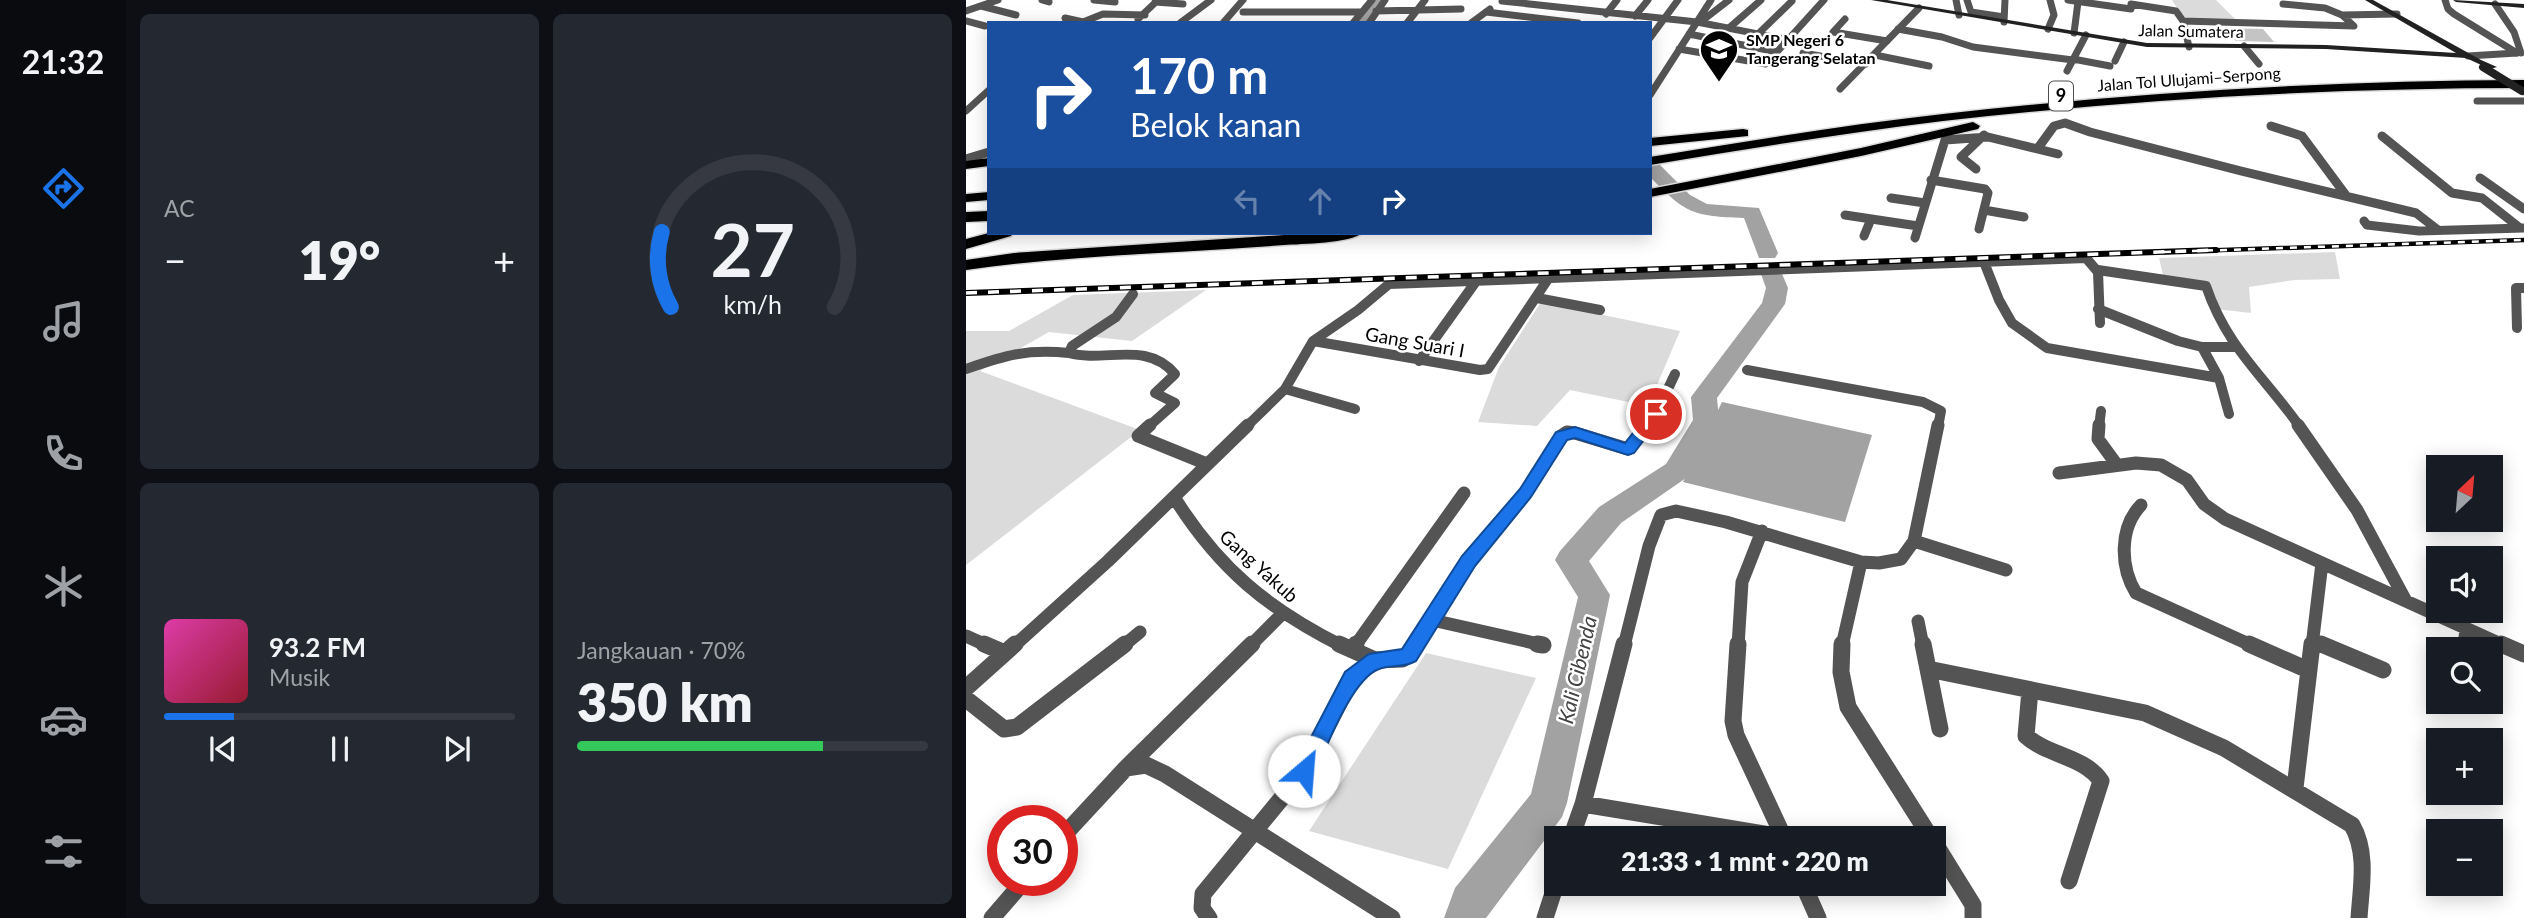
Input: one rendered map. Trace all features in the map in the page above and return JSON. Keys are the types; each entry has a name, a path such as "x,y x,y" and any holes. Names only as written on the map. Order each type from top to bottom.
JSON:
{"highway":[{"name":"Jalan Tol Ulujami–Serpong","path":"1674,142 2021,99 2185,86 2408,76 2524,76"},
{"name":"Jalan Tol Ulujami–Serpong","path":"1652,160 1984,113 2204,94 2372,87 2524,91"},
{"path":"1652,193 1979,131 2042,113 2372,87"},
{"path":"1652,174 1979,131"},
{"path":"1652,142 1674,142"},
{"path":"1652,148 1674,142"},
{"path":"966,165 987,162"},
{"path":"966,198 987,196"},
{"path":"966,217 987,216"},
{"path":"966,231 987,229"},
{"path":"966,244 998,235"},
{"path":"966,257 1172,235"},
{"path":"966,265 1028,257 1256,243 1334,235"}],"street":[{"path":"1094,0 1115,2"},
{"path":"1183,21 1211,0"},
{"path":"1225,21 1243,0"},
{"path":"1236,21 1250,0"},
{"path":"1314,12 1325,0"},
{"path":"1355,21 1373,0"},
{"path":"1370,21 1385,0"},
{"path":"1408,21 1413,11 1425,0"},
{"path":"1474,21 1502,0 1606,14 1698,20 1789,40"},
{"path":"1567,21 1587,0"},
{"path":"1606,14 1617,0"},
{"path":"1635,16 1648,0"},
{"path":"1653,30 1665,19 1678,0"},
{"path":"1652,91 1711,0"},
{"path":"1698,20 1707,17 1729,0"},
{"path":"1729,28 1761,0"},
{"path":"1679,49 1768,63 1824,0"},
{"name":"Jalan Sumatera","path":"1874,0 2124,42 2190,47 2326,47 2468,56"},
{"path":"1956,0 1959,15"},
{"path":"1967,0 1971,12 2004,20 2005,0"},
{"path":"2048,29 2054,15 2050,0"},
{"path":"2068,0 2131,9 2131,4 2176,11"},
{"path":"2170,0 2183,21 2190,47 2196,57"},
{"path":"2368,0 2397,14 2524,91"},
{"path":"2445,0 2448,9 2454,14 2521,53"},
{"path":"2456,0 2524,6"},
{"path":"1134,21 1145,15 1156,1 1183,4"},
{"path":"1758,34 1789,1 1818,6"},
{"path":"966,10 989,2 1016,15"},
{"path":"2074,33 2078,2"},
{"path":"2183,21 2354,26 2342,15 2325,8 2283,4"},
{"path":"2495,4 2514,32 2521,53"},
{"path":"1840,89 1919,8"},
{"path":"1376,11 1461,9"},
{"path":"1243,12 1362,12"},
{"path":"1486,12 1558,21"},
{"path":"1086,21 1103,14 1145,15"},
{"path":"2342,15 2397,14"},
{"path":"1065,18 1078,21"},
{"path":"1844,19 1833,32 1886,41"},
{"path":"966,21 985,26"},
{"path":"1898,29 1942,37 1973,47 2113,64 2124,42"},
{"path":"1689,34 1777,51"},
{"path":"2067,71 2087,35"},
{"path":"2244,46 2259,64"},
{"path":"1803,53 1866,64"},
{"path":"2468,56 2521,53"},
{"path":"1875,55 1929,66"},
{"path":"2480,64 2493,67 2524,91"},
{"path":"2477,101 2524,91"},
{"path":"966,111 987,92"},
{"path":"2038,148 2054,126 2065,122 2090,132 2416,213 2438,230"},
{"path":"2271,126 2302,136 2345,194"},
{"path":"1976,169 1961,157 1979,131"},
{"path":"1914,238 1945,140 1979,131 2058,154"},
{"path":"2382,136 2452,193 2482,198 2522,228"},
{"path":"966,152 987,152"},
{"path":"966,159 987,153"},
{"path":"2480,177 2524,209"},
{"path":"1931,180 1989,193 1979,229"},
{"path":"1891,198 1924,203"},
{"path":"1984,210 2024,217"},
{"path":"1845,215 1918,226"},
{"path":"1864,236 1871,219"},
{"path":"2364,221 2376,228 2522,228"},
{"path":"966,688 1108,561 1285,389 1313,341 1358,310 1388,284 2086,258 2094,261 2098,270 2102,295 2098,309 2101,323"},
{"path":"1984,262 1999,300 2012,323 2047,348 2219,378"},
{"path":"2155,267 2158,279"},
{"path":"2098,270 2206,286 2215,312 2235,347 2288,410 2357,510 2406,601"},
{"name":"Gang Suari I","path":"1313,341 1419,361 1488,369 1548,279"},
{"path":"1419,361 1440,330 1454,317 1477,280"},
{"path":"2517,328 2516,288 2524,288"},
{"path":"1072,355 1072,346 1117,316 1133,294"},
{"path":"1537,298 1600,310"},
{"path":"2098,309 2167,338 2202,347 2235,347"},
{"path":"2202,347 2219,378 2229,414"},
{"path":"966,369 1036,350 1072,355 1134,352 1169,367 1175,374 1155,393 1175,403 1138,436 1207,464"},
{"path":"1575,826 1644,565 1658,519 1665,513 1676,511 1762,531 1861,562 1880,563 1901,559 1914,541 1941,411 1923,402 1747,370"},
{"path":"1209,918 1202,908 1203,894 1256,833 1304,771 1352,678 1376,660 1402,659 1409,655 1468,561 1526,493 1561,436 1575,433 1628,449 1656,414 1675,374"},
{"path":"1285,389 1355,409"},
{"path":"2101,411 2098,439 2117,465"},
{"path":"2059,473 2146,462 2171,469 2186,480 2211,511 2524,654"},
{"path":"1352,650 1464,493"},
{"name":"Gang Yakub","path":"1174,497 1193,531 1225,567 1281,614 1376,660"},
{"path":"2141,505 2130,517 2124,544 2129,584 2136,593 2308,670"},
{"path":"1762,531 1742,582 1733,721 1736,735 1778,826"},
{"path":"1914,541 2006,570"},
{"path":"1861,562 1849,604 1843,642 1841,689 1849,707 1924,826"},
{"path":"2295,788 2322,564"},
{"path":"1078,820 1126,768 1281,614"},
{"path":"1432,620 1543,645"},
{"path":"1918,621 1940,729"},
{"path":"2465,637 2466,629"},
{"path":"966,699 1004,729 1017,727 1140,632"},
{"path":"966,636 1005,653"},
{"path":"2314,640 2383,670"},
{"path":"1928,669 2145,713 2172,722 2295,788 2353,825 2357,831 2361,850 2359,918"},
{"path":"2030,690 2026,736 2036,745 2091,769 2101,782 2069,881"},
{"path":"1126,768 1146,765 1165,774 1392,918"},
{"path":"1583,804 1713,826"},
{"path":"1946,861 1973,905 1973,918"},
{"path":"992,918 1011,896"},
{"path":"1545,918 1552,896"},
{"path":"1808,896 1818,918"}],"shaded area":[{"path":"2172,0 2216,0 2237,21 2184,19"},
{"path":"2335,252 2340,279 2294,280 2249,287 2251,313 2216,309 2207,284 2164,279 2159,258"},
{"path":"1206,290 1132,341 1049,332 980,371 1140,430 966,565 966,331 1009,331 1073,295"},
{"path":"1541,302 1680,331 1648,406 1570,390 1537,426 1478,422 1499,367"},
{"path":"1722,402 1872,435 1845,522 1683,482"},
{"path":"1426,653 1536,678 1448,869 1309,831"}],"building":[{"path":"2225,28 2263,29 2274,42 2236,41"}],"waterway":[{"name":"Kali Cibenda","path":"1365,21 1381,0"},
{"name":"Kali Cibenda","path":"1652,168 1683,199 1703,210 1752,212 1767,253"},
{"name":"Kali Cibenda","path":"1465,918 1470,903 1548,803 1594,595 1571,560 1610,515 1676,471 1706,420 1704,397 1773,304 1777,288 1772,274"}],"railway":[{"path":"2164,252 2524,240"},
{"path":"966,293 2216,250"}],"place":[{"name":"SMP Negeri 6 Tangerang Selatan","path":"1719,83"}],"route":[{"path":"1304,771 1352,678 1376,660 1402,659 1409,655 1468,561 1526,493 1561,436 1567,432 1575,433 1620,449 1628,449 1634,445 1656,414"}]}
